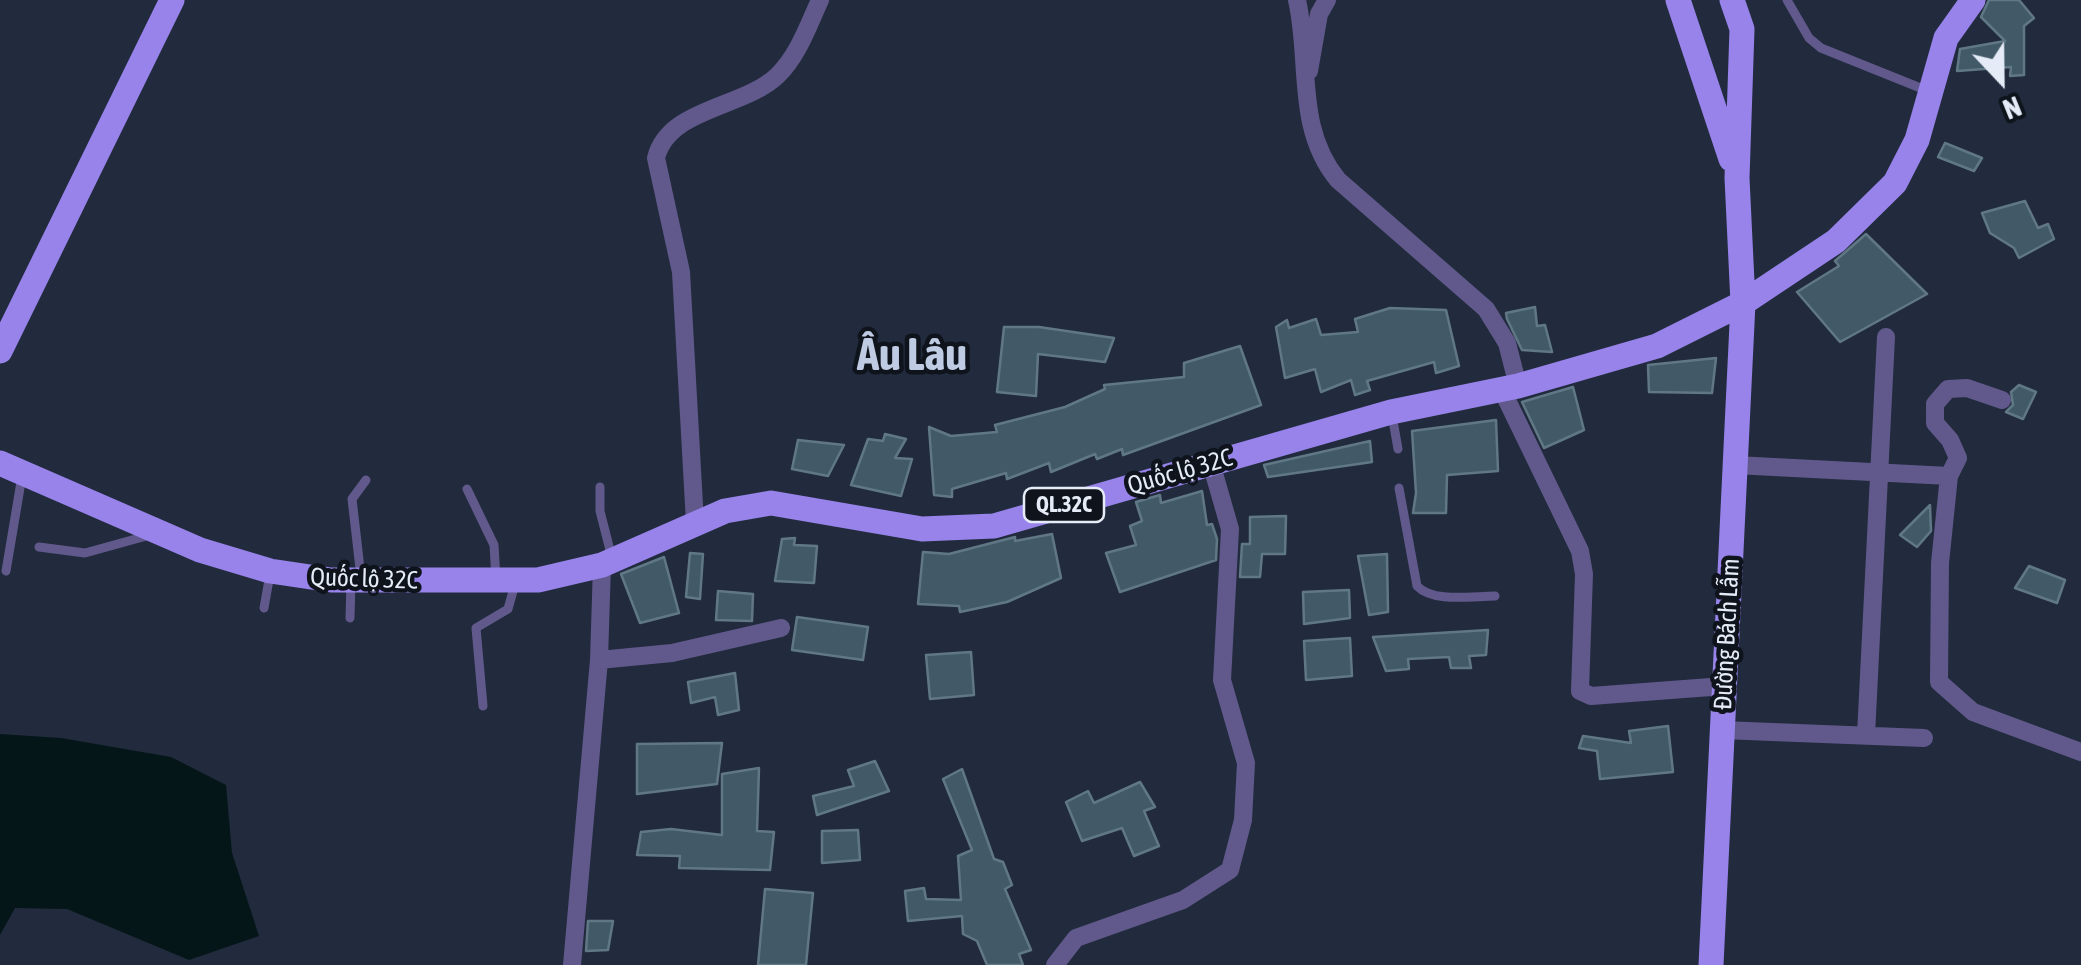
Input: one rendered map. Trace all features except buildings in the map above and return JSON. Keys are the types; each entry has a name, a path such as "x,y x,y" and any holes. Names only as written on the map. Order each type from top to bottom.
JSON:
{"main road":[{"path":"162,29 172,0"},
{"path":"0,351 162,29 181,0"},
{"path":"1678,0 1738,178"},
{"path":"1732,0 1742,30 1738,178"},
{"name":"Quốc lộ 32C","path":"11,469 157,532 270,571 356,580 506,582 572,574 607,563 725,511 771,504 922,529 968,530 1391,412 1510,388 1657,346 1743,302 1836,241 1877,205 1908,163 1952,26 1972,0"},
{"name":"Đường Bách Lẫm","path":"1711,965 1743,302 1738,178"}],"street":[{"path":"695,523 681,272 656,168 658,149 680,125 774,80 794,56 820,0"},
{"path":"1297,0 1313,138 1328,168 1486,309 1507,343 1510,388 1580,551 1580,690 1591,696 1724,686"},
{"path":"1306,82 1316,46 1318,14 1327,0"},
{"path":"1866,736 1886,337"},
{"path":"2002,400 1967,388 1948,389 1935,404 1934,422 1950,440 1958,458 1949,476 1937,623 1939,682 1973,712 2081,752"},
{"path":"1055,965 1076,938 1183,900 1230,870 1243,820 1246,763 1222,680 1230,529 1211,464"},
{"path":"1736,464 1949,476"},
{"path":"572,965 607,563"},
{"path":"599,660 672,653 782,628"},
{"path":"1722,730 1924,738"}],"lane":[{"path":"1787,0 1809,38 1821,48 1931,92"},
{"path":"1391,412 1398,449"},
{"path":"6,571 11,469"},
{"path":"350,618 356,580 352,499 366,480"},
{"path":"600,487 607,563"},
{"path":"1398,488 1417,586 1424,594 1495,596"},
{"path":"467,489 494,545 506,582 508,609 476,628 483,706"},
{"path":"39,547 85,553 157,532"},
{"path":"264,608 270,571"}],"shaded area":[{"path":"0,734 61,738 171,757 226,785 232,853 259,936 189,960 67,909 15,908 0,935"}],"district":[{"name":"Âu Lâu","path":"912,356"}]}
